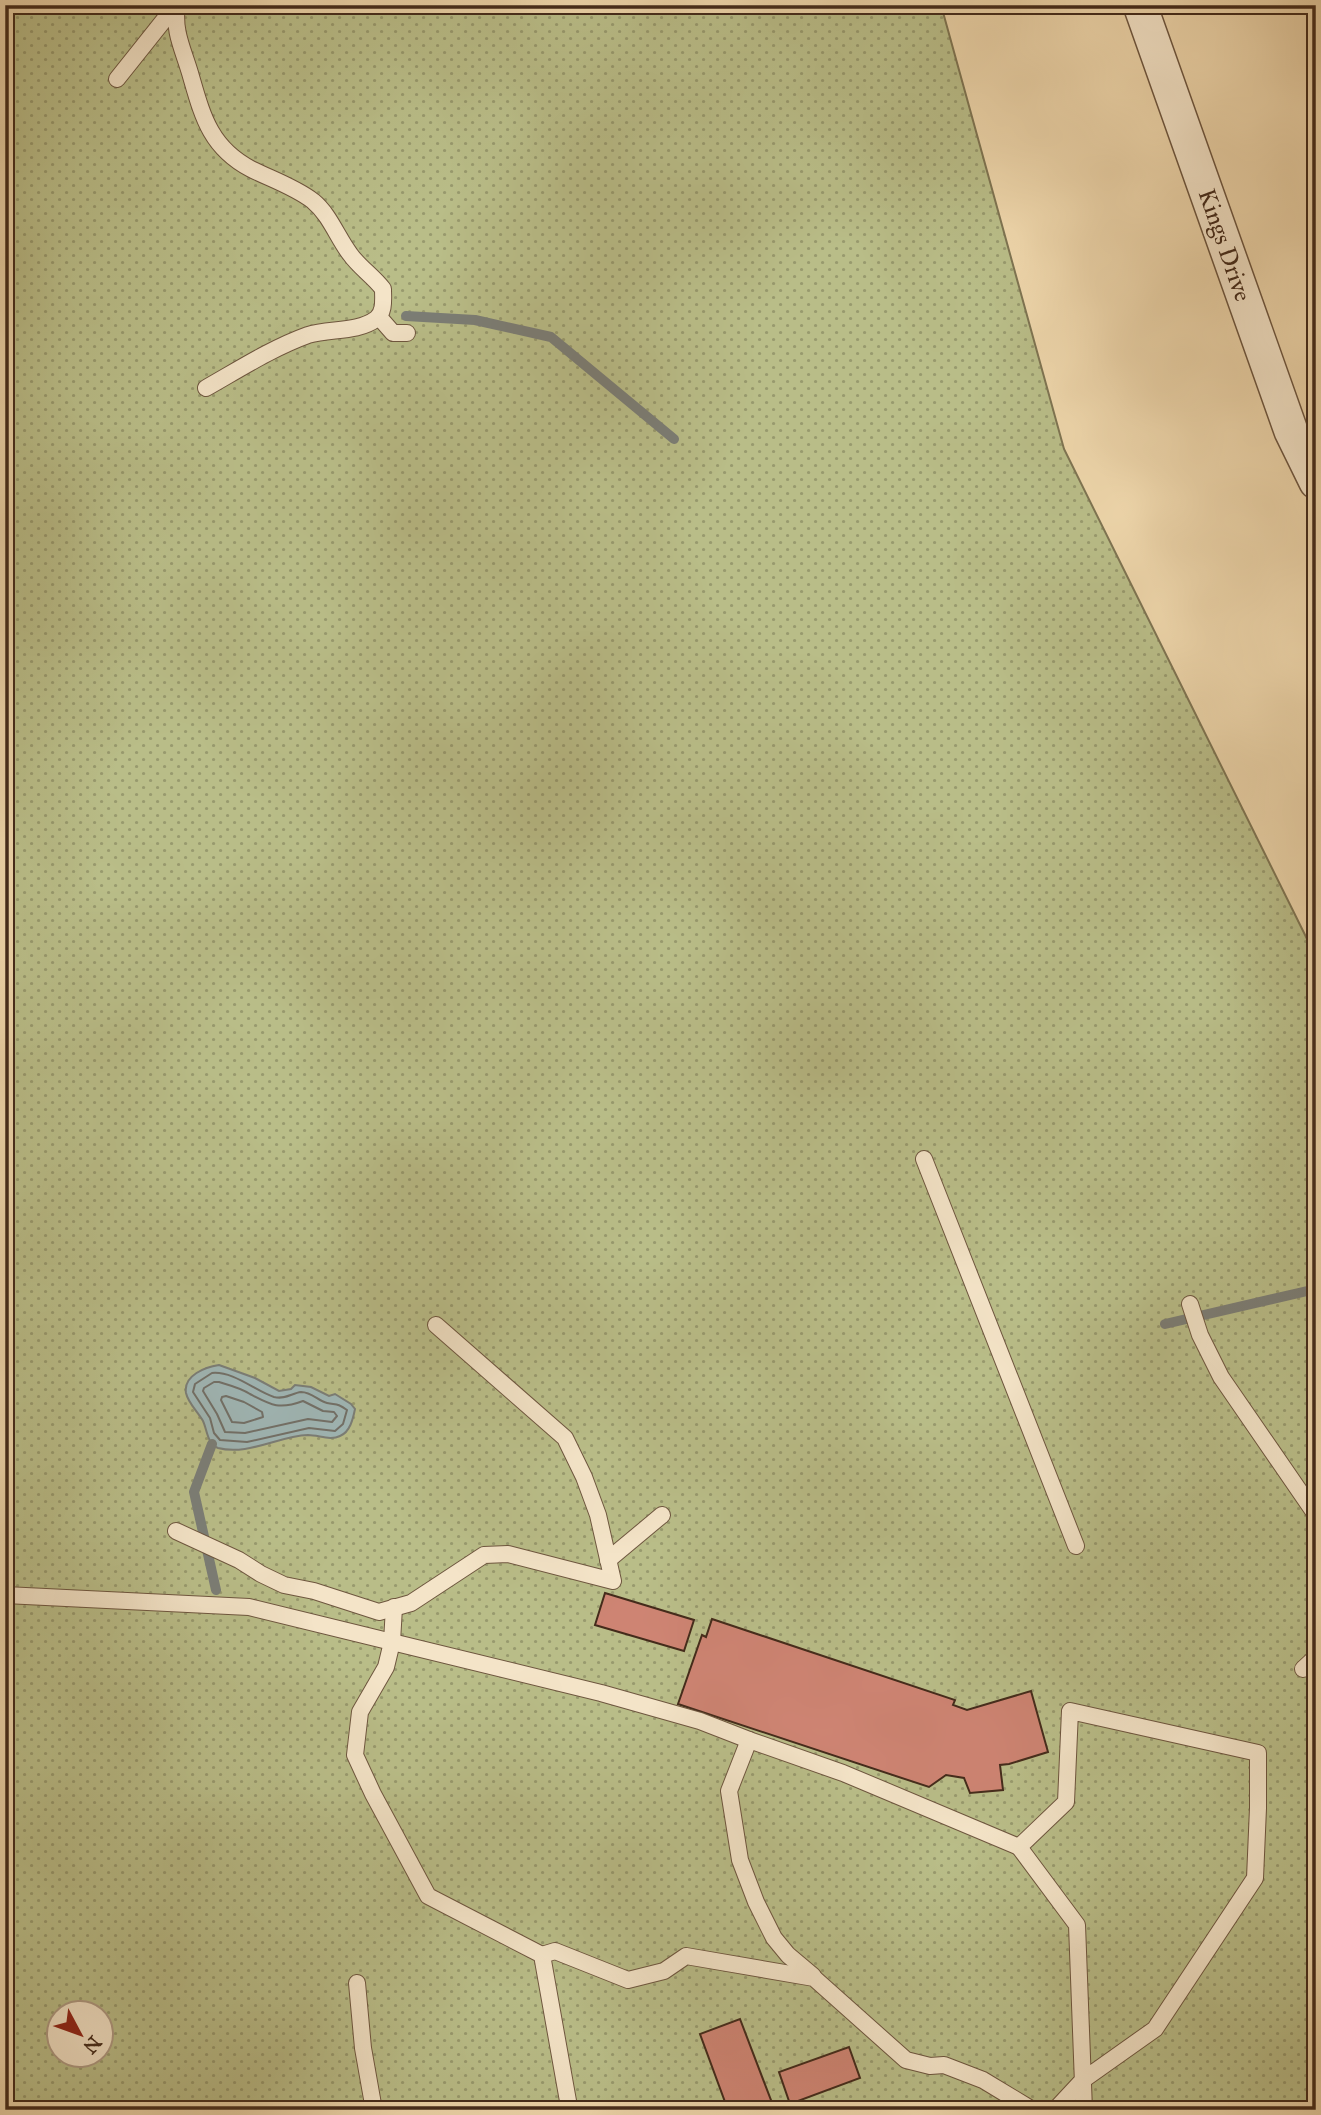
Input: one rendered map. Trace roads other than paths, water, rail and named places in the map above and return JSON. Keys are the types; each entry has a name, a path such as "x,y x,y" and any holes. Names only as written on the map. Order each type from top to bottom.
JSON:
{"street":[{"name":"Kings Drive","path":"1140,5 1290,431 1316,482"}],"lane":[{"path":"117,79 176,5"},
{"path":"176,5 178,37 200,108 213,137 235,159 249,168 313,201 349,254 383,289 383,306 379,317 366,326 309,335 263,356 206,388"},
{"path":"379,317 393,333 407,333"},
{"path":"924,1159 1076,1546"},
{"path":"1190,1304 1200,1335 1221,1377 1316,1516"},
{"path":"178,1533 230,1556 284,1585 314,1591 379,1612 411,1603 484,1555 508,1554 613,1581 598,1515 584,1476 565,1438 436,1325"},
{"path":"608,1560 662,1515"},
{"path":"5,1595 249,1607 601,1693 700,1721 843,1773 1018,1847 1077,1925 1084,2110"},
{"path":"394,1608 393,1642 386,1667 360,1712 355,1755 428,1896 541,1955 555,1951 628,1980 664,1972 686,1956 814,1978"},
{"path":"1303,1670 1316,1657"},
{"path":"1018,1847 1066,1802 1070,1711 1258,1753 1255,1878 1155,2029 1083,2080 1056,2109 1051,2110"},
{"path":"749,1740 729,1791 740,1860 756,1902 774,1938 788,1955 906,2060 930,2066 944,2064 984,2080 1031,2109 1038,2110"},
{"path":"541,1955 568,2101"},
{"path":"357,1983 363,2048 374,2110"}],"water":[{"path":"219,1365 255,1378 279,1391 291,1389 295,1385 311,1387 329,1396 335,1394 355,1409 350,1425 346,1432 336,1437 297,1436 252,1448 218,1448 209,1440 203,1421 189,1400 186,1387 196,1373"}],"waterway":[{"path":"406,316 475,320 551,337 674,439"},
{"path":"1165,1324 1316,1289"},
{"path":"212,1444 194,1492 216,1590"}]}
